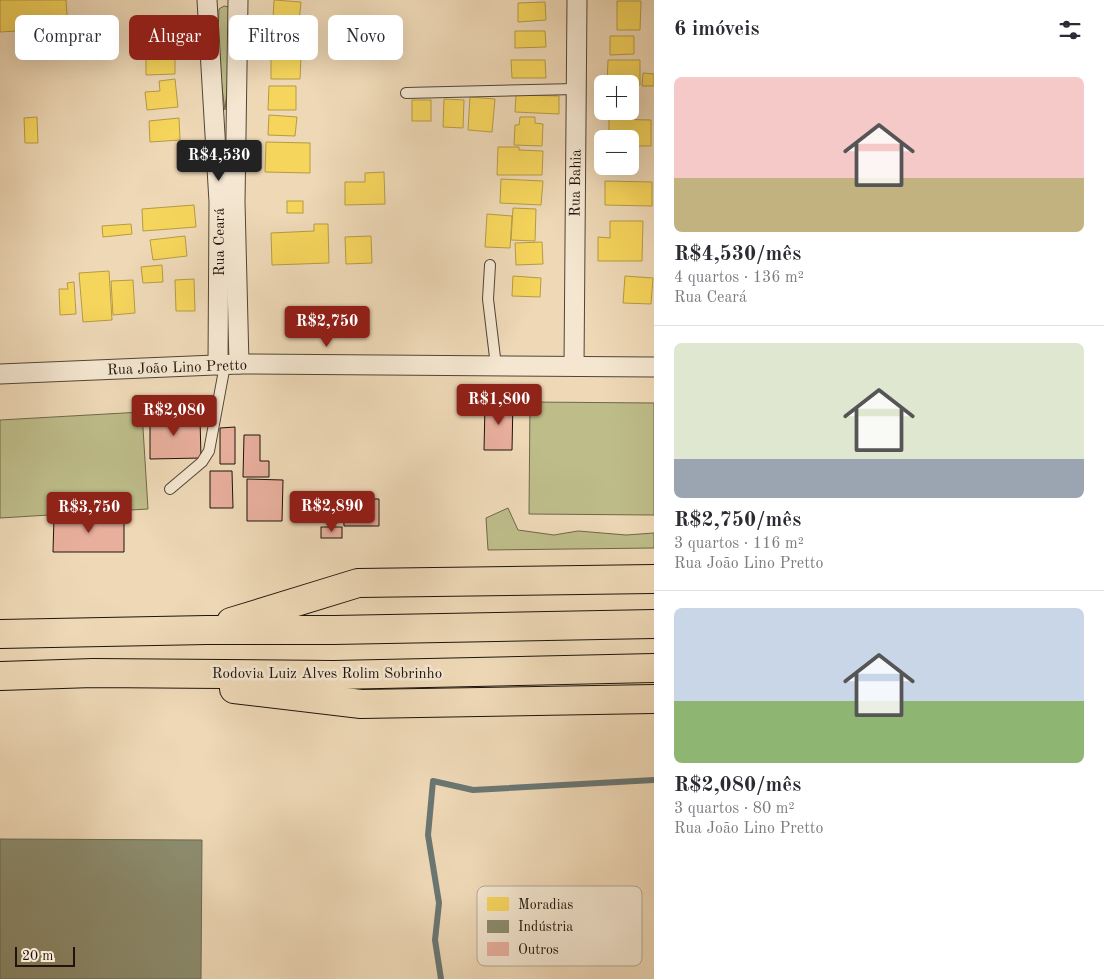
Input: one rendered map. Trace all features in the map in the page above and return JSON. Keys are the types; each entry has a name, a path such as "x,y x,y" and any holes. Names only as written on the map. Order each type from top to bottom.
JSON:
{"highway":[{"path":"208,630 358,583 654,579"},
{"path":"0,634 654,624"},
{"name":"Rodovia Luiz Alves Rolim Sobrinho","path":"0,676 94,673 334,675 654,668"},
{"path":"94,673 361,704 654,699"}],"street":[{"name":"Rua Ceará","path":"207,0 227,202 228,364"},
{"path":"227,202 238,0"},
{"name":"Rua Bahia","path":"574,366 577,0"},
{"name":"Rua João Lino Pretto","path":"0,374 228,364 654,367"}],"lane":[{"path":"406,92 576,89"},
{"path":"490,266 488,299 496,366"},
{"path":"170,489 202,462 209,451 228,364"}],"shaded area":[{"path":"224,6 229,7 230,60 225,110 220,73 219,9"},
{"path":"530,402 654,403 654,515 529,514"},
{"path":"142,412 148,509 0,518 0,420"},
{"path":"508,508 518,530 554,535 578,531 626,535 654,533 654,548 488,550 486,518"}],"building: Moradias":[{"path":"0,0 66,0 67,15 15,15 15,31 0,32"},
{"path":"274,0 301,2 300,15 273,15"},
{"path":"617,1 641,1 640,30 617,30"},
{"path":"545,2 546,20 518,22 518,3"},
{"path":"515,31 545,31 546,47 515,48"},
{"path":"610,36 634,36 634,54 610,55"},
{"path":"146,60 175,60 175,74 146,75"},
{"path":"271,60 301,60 300,79 271,79"},
{"path":"511,60 545,60 546,78 512,78"},
{"path":"608,60 640,60 640,85 639,75 607,75"},
{"path":"643,73 654,74 654,86 642,86"},
{"path":"175,79 178,107 147,110 145,92 160,91 159,81"},
{"path":"269,86 296,86 296,110 268,110"},
{"path":"516,95 559,96 559,114 515,112"},
{"path":"470,97 495,99 492,132 468,130"},
{"path":"444,99 464,100 463,128 443,127"},
{"path":"412,100 431,100 431,121 412,121"},
{"path":"269,115 297,117 295,136 268,135"},
{"path":"37,117 38,143 25,143 24,118"},
{"path":"520,117 535,117 535,123 543,124 542,146 514,145 515,125 519,125"},
{"path":"179,118 180,140 150,142 149,121"},
{"path":"609,120 651,120 651,146 639,146 639,130 609,130"},
{"path":"266,142 310,143 310,173 265,172"},
{"path":"498,147 519,147 519,150 543,151 542,175 497,175"},
{"path":"384,172 385,204 345,205 345,182 365,182 365,173"},
{"path":"501,179 543,181 541,205 500,203"},
{"path":"605,181 652,182 652,206 605,205"},
{"path":"287,201 303,201 303,213 287,213"},
{"path":"194,205 196,227 143,231 142,209"},
{"path":"513,208 536,209 535,241 511,240"},
{"path":"487,214 512,216 510,248 485,247"},
{"path":"610,221 643,221 642,261 598,261 598,237 610,238"},
{"path":"131,224 132,234 103,237 102,226"},
{"path":"314,224 328,224 329,263 272,265 271,233 314,231"},
{"path":"185,236 187,256 153,260 150,240"},
{"path":"371,236 372,263 346,264 345,237"},
{"path":"542,242 543,264 516,265 515,243"},
{"path":"162,265 163,282 143,283 141,267"},
{"path":"109,271 112,320 83,322 79,273"},
{"path":"513,276 541,278 540,297 512,296"},
{"path":"625,276 653,278 651,304 623,303"},
{"path":"194,279 195,311 176,311 175,280"},
{"path":"133,280 135,313 113,315 111,281"},
{"path":"74,282 76,314 60,315 59,289 68,289 67,283"}],"building: Indústria":[{"path":"0,839 202,840 201,979 0,979"}],"building: Outros":[{"path":"500,399 513,400 512,450 484,450 485,405 500,405"},
{"path":"150,410 163,410 163,419 200,418 201,458 150,459"},
{"path":"235,427 235,464 220,464 220,428"},
{"path":"244,435 260,435 260,461 269,461 269,477 243,477"},
{"path":"210,471 232,471 233,508 210,508"},
{"path":"247,479 283,480 282,521 247,521"},
{"path":"343,499 379,499 379,526 344,526"},
{"path":"124,516 124,552 53,552 54,517"},
{"path":"321,527 342,527 342,538 321,538"}],"waterway":[{"path":"441,979 435,940 439,903 428,835 433,781 473,790 654,780"}]}
